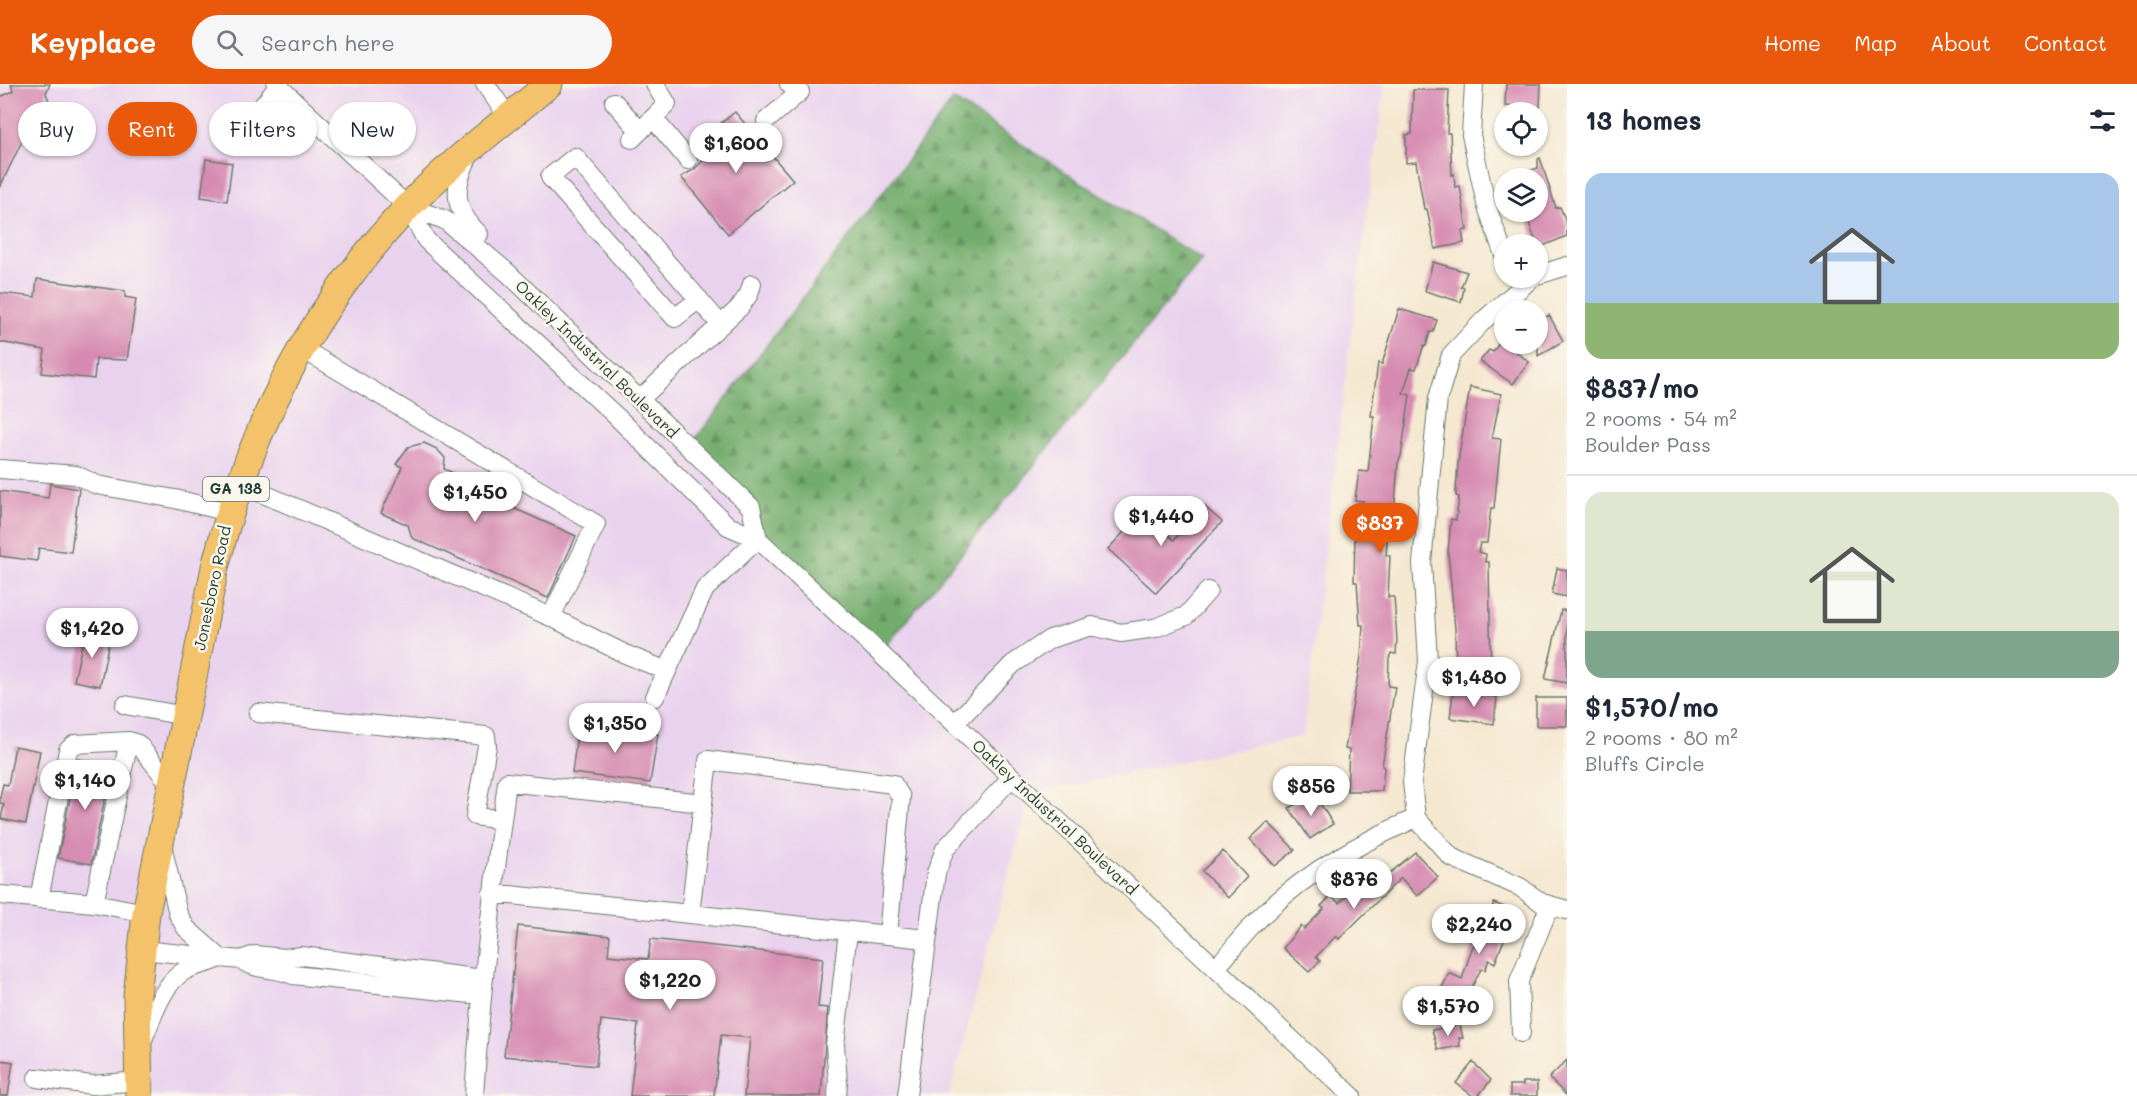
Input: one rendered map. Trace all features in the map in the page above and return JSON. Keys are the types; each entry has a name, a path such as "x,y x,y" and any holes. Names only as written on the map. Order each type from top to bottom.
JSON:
{"highway":[{"name":"Jonesboro Road","path":"139,1088 137,1054 142,950 146,913 160,838 215,567 238,483 265,416 301,348 352,272 408,207 474,147 549,84"}],"street":[{"path":"264,102 278,84"},
{"name":"Oakley Industrial Boulevard","path":"278,84 408,207 426,240 617,417 728,526 758,539 1352,1096"},
{"path":"485,84 508,118"},
{"path":"766,121 800,92 789,84"},
{"path":"1473,84 1471,135 1486,204 1497,234"},
{"path":"614,102 636,135 667,104 650,85"},
{"path":"653,118 688,160"},
{"path":"474,147 466,161 459,187 458,204 464,219 566,314 569,333"},
{"path":"699,299 675,318 550,177 575,157 699,299 721,325"},
{"name":"Oakley Industrial Boulevard","path":"408,207 445,220 508,273 751,507 758,539"},
{"path":"1548,272 1567,266"},
{"path":"639,400 740,308 752,284"},
{"path":"1515,288 1451,355 1438,398 1422,563 1428,661 1412,782 1416,818 1451,857 1520,887 1542,903 1558,907 1519,981 1521,1034"},
{"path":"301,348 596,524 551,617"},
{"path":"0,469 76,475 97,485 175,499 229,512"},
{"path":"238,483 551,617 625,654 668,671"},
{"path":"655,697 705,589 758,539"},
{"path":"954,723 1013,664 1050,639 1092,626 1121,633 1155,628 1186,616 1208,591"},
{"path":"125,705 185,716"},
{"path":"258,713 486,736 487,746 475,816 502,820"},
{"path":"94,903 129,741"},
{"path":"39,899 68,750 75,744 129,741 138,744 171,785"},
{"path":"690,914 708,760 893,784 901,797 888,935"},
{"path":"907,1096 936,873 945,849 1012,777"},
{"path":"474,1096 482,987 507,782 703,802"},
{"path":"1216,968 1267,910 1319,868 1362,842 1416,818"},
{"path":"160,838 178,914 186,928 220,958"},
{"path":"492,893 926,939"},
{"path":"0,895 94,903 146,913"},
{"path":"837,1096 835,1045 848,931"},
{"path":"142,950 241,960 255,967 284,971 293,975 482,987"},
{"path":"137,1054 165,991 174,980 193,967 220,958"},
{"path":"37,1078 139,1088"}],"shaded area":[{"path":"0,84 1385,84 1353,316 1303,736 1030,794 949,1096 0,1096","holes":["953,100 1202,260 877,657"]}],"green space":[{"path":"953,100 1202,260 877,657 688,449"}],"building":[{"path":"11,84 50,84 46,93 49,101 18,102 18,150 0,187 0,97 13,91"},
{"path":"1506,84 1541,84 1540,102 1505,102"},
{"path":"1413,90 1449,90 1447,133 1450,133 1452,175 1454,174 1455,187 1460,186 1467,230 1462,231 1464,243 1435,249 1427,209 1424,209 1416,162 1406,163 1406,135 1412,134"},
{"path":"735,112 793,180 728,234 681,177 695,169 710,153 700,140"},
{"path":"1540,158 1543,168 1538,168"},
{"path":"206,159 232,163 227,201 201,197"},
{"path":"1548,183 1556,208 1560,207 1567,224 1567,236 1548,244 1548,234 1533,234 1529,222 1548,222"},
{"path":"1433,262 1467,272 1461,287 1464,288 1461,302 1425,291"},
{"path":"37,279 125,291 125,297 136,299 127,360 96,359 94,379 42,373 45,350 0,342 0,293 35,297"},
{"path":"1399,309 1437,320 1426,346 1424,345 1416,369 1411,368 1403,393 1410,395 1398,463 1393,531 1388,531 1386,555 1390,556 1388,597 1394,597 1397,640 1396,654 1391,653 1389,659 1388,686 1395,687 1382,766 1384,767 1382,791 1347,791 1349,750 1345,749 1361,657 1363,625 1360,625 1357,582 1354,582 1355,532 1359,532 1363,501 1355,500 1359,471 1368,472 1374,416 1371,416 1378,363 1382,364"},
{"path":"1548,316 1563,341 1548,350"},
{"path":"1489,350 1494,350 1494,354 1519,354 1529,362 1513,384 1480,361"},
{"path":"1470,387 1501,394 1492,438 1501,439 1494,508 1491,508 1487,543 1480,543 1478,552 1486,554 1485,562 1489,562 1491,675 1456,675 1455,629 1448,552 1451,519 1456,520 1459,497 1456,496 1458,462"},
{"path":"424,443 437,449 445,458 444,469 477,483 475,491 576,536 548,598 412,538 408,525 381,513 402,467 396,464 408,447"},
{"path":"50,484 79,489 71,552 39,548 37,561 0,556 0,491 48,498"},
{"path":"1205,507 1222,522 1156,593 1108,549 1143,512 1174,540"},
{"path":"1557,568 1567,570 1567,597 1552,594"},
{"path":"1561,610 1567,611 1567,683 1545,679"},
{"path":"85,631 110,636 100,686 74,681"},
{"path":"1453,692 1497,697 1494,724 1450,718"},
{"path":"1536,698 1567,698 1567,726 1536,726"},
{"path":"578,727 658,734 650,783 572,773"},
{"path":"15,746 40,751 26,824 1,819 4,804 0,803 0,797 3,784 8,785"},
{"path":"78,759 112,765 91,864 58,858"},
{"path":"1316,797 1333,824 1310,839 1289,808 1303,799 1306,804"},
{"path":"1268,822 1295,850 1275,866 1250,839"},
{"path":"1223,851 1247,877 1228,898 1202,871"},
{"path":"1415,852 1438,877 1417,896 1401,878 1339,939 1336,936 1316,957 1320,961 1309,972 1283,948 1301,926 1304,929 1324,909 1321,906 1331,896 1339,903 1361,883 1359,881 1368,872 1378,883"},
{"path":"1494,903 1512,910 1512,919 1495,963 1489,960 1485,970 1481,969 1467,997 1465,995 1459,1006 1438,996 1449,973 1462,979 1472,948 1477,941 1479,942"},
{"path":"518,926 610,936 608,955 648,959 651,939 823,958 818,1007 828,1008 821,1096 744,1096 750,1038 721,1035 714,1096 630,1096 638,1024 601,1020 596,1066 504,1056"},
{"path":"1460,1025 1463,1038 1459,1038 1460,1046 1438,1050 1432,1030"},
{"path":"0,1060 13,1062 8,1096 0,1096"},
{"path":"1567,1060 1567,1096 1549,1078"},
{"path":"1473,1062 1491,1080 1478,1096 1473,1096 1456,1083"},
{"path":"1523,1082 1537,1082 1537,1096 1510,1096 1510,1085 1523,1085"}]}
